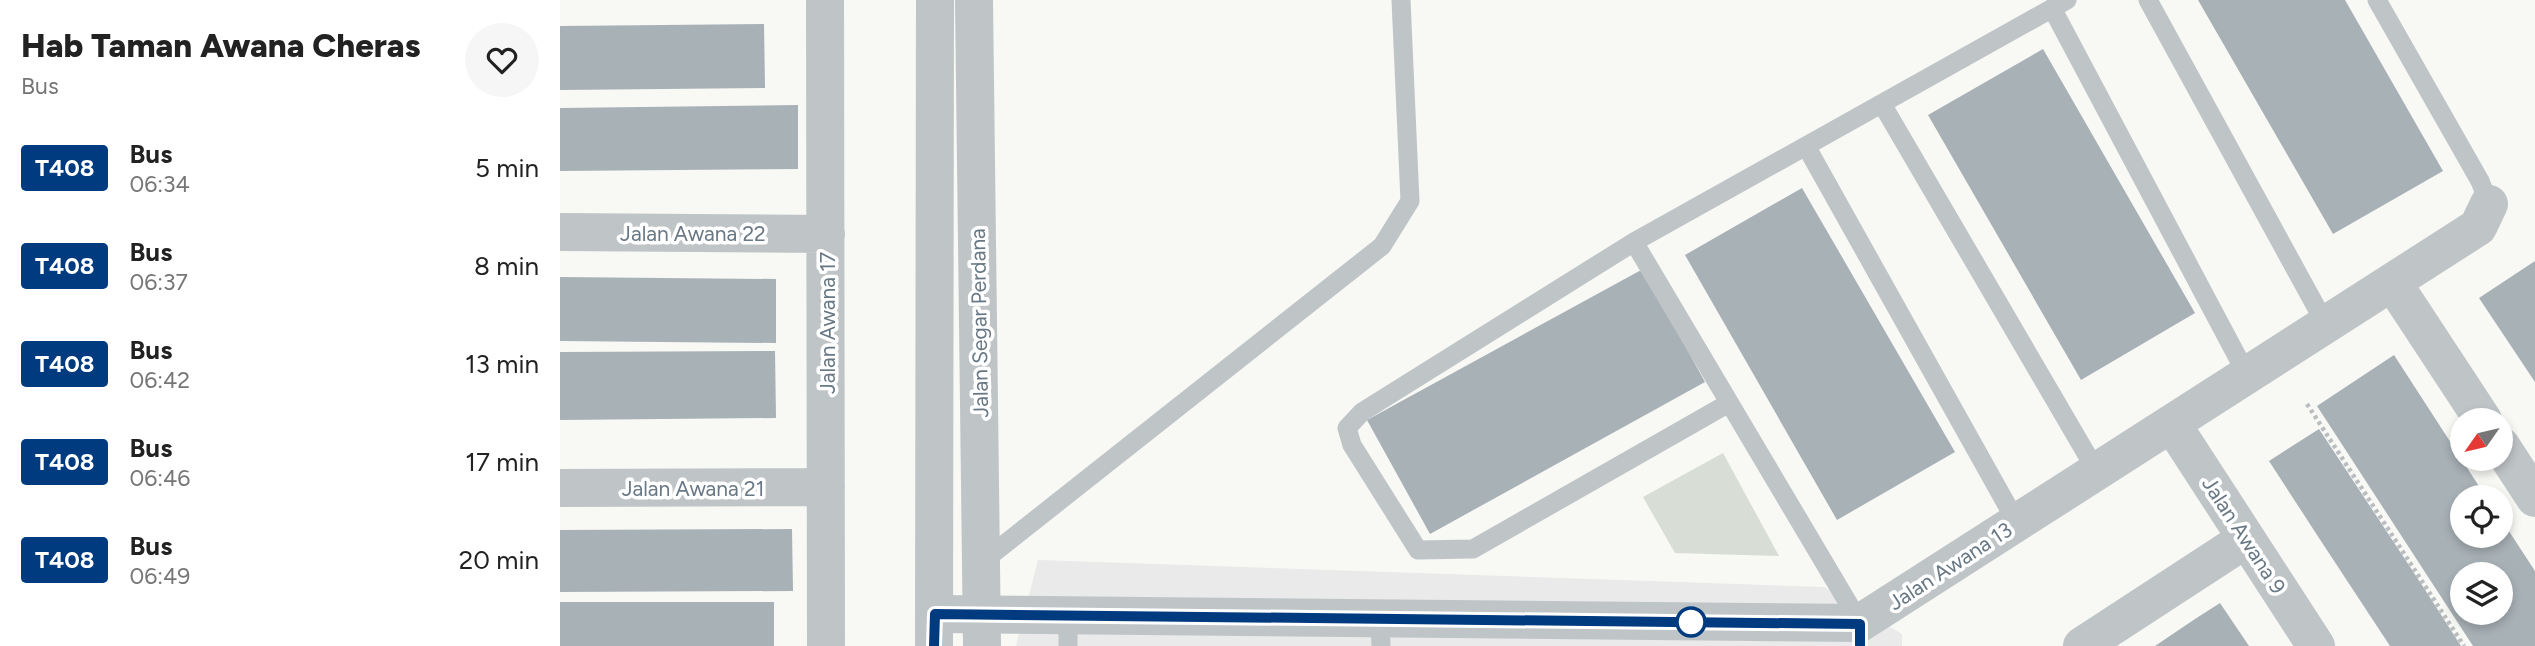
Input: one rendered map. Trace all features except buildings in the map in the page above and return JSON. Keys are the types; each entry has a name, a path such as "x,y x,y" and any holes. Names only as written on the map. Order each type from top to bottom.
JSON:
{"street":[{"name":"Jalan Awana 17","path":"825,0 826,646"},
{"name":"Jalan Segar Perdana","path":"935,0 935,630"},
{"name":"Jalan Segar Perdana","path":"974,0 983,630"},
{"name":"Jalan Awana 13","path":"1860,635 2017,523 2478,227 2489,204"},
{"name":"Jalan Awana 22","path":"560,232 826,234"},
{"path":"2393,283 2475,408"},
{"name":"Jalan Awana 9","path":"2172,424 2316,646"},
{"path":"2513,464 2535,498"},
{"name":"Jalan Awana 21","path":"560,488 826,487"},
{"path":"2082,646 2246,539"},
{"path":"935,630 1860,635"}],"lane":[{"path":"982,562 1139,441 1382,246 1410,201 1401,0"},
{"path":"2148,0 2326,325"},
{"path":"2377,0 2480,181 2489,204"},
{"path":"1729,403 1474,549 1418,550 1352,445 1347,428 1362,412 1634,242 2060,4 2247,375"},
{"path":"1882,104 2097,472"},
{"path":"1807,146 2017,523"},
{"path":"1634,242 1860,635"}],"path":[{"path":"2307,404 2464,646"}],"shaded area":[{"path":"1723,453 1779,556 1675,553 1643,497"},
{"path":"1038,560 1824,587 1902,634 1902,646 1016,646"}],"bus line":[{"name":"T408","path":"934,646 935,614 1860,624 1860,646"}]}
